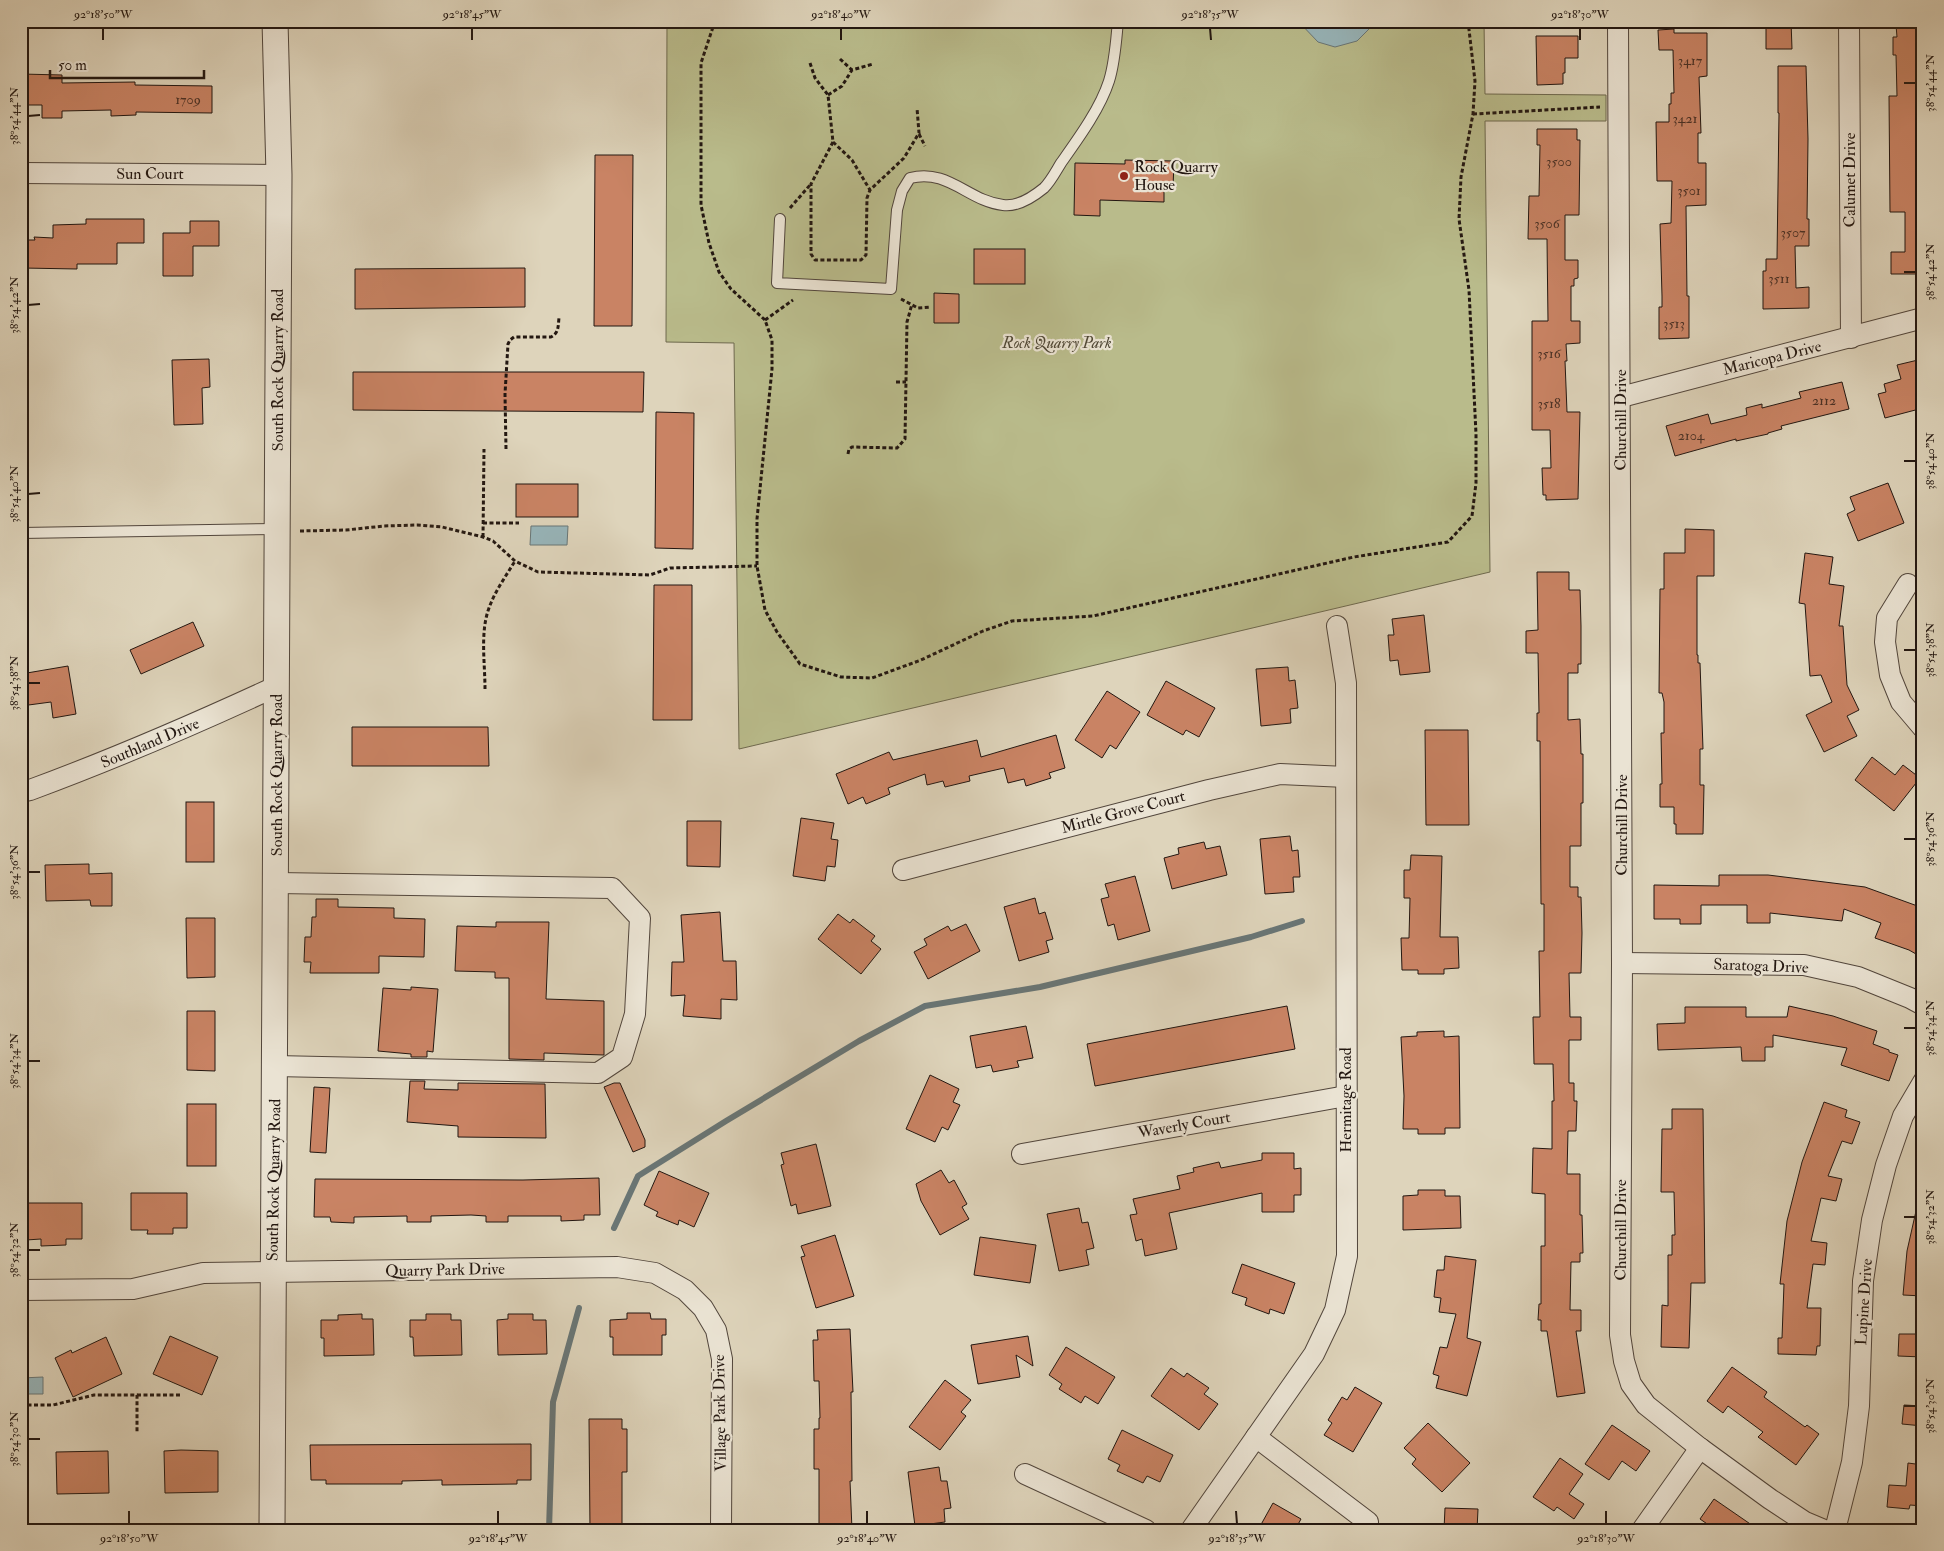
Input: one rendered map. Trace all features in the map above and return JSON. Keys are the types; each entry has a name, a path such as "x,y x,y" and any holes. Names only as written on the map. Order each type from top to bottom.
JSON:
{"street":[{"name":"South Rock Quarry Road","path":"272,1530 277,883 279,174 275,21"},
{"name":"Churchill Drive","path":"1618,21 1622,963 1620,1335 1624,1361 1631,1384 1646,1405 1700,1448 1777,1504 1805,1522 1824,1530"},
{"name":"Calumet Drive","path":"1849,21 1851,338"},
{"name":"Sun Court","path":"21,173 279,174"},
{"name":"Maricopa Drive","path":"1621,397 1923,318"},
{"path":"1908,584 1887,618 1885,642 1890,675 1901,702 1923,728"},
{"name":"Hermitage Road","path":"1191,1530 1314,1354 1335,1310 1347,1256 1346,683 1337,626"},
{"name":"Southland Drive","path":"21,792 98,765 277,686"},
{"name":"Mirtle Grove Court","path":"903,870 1210,790 1280,774 1346,777"},
{"path":"276,1066 598,1073 622,1057 635,1014 640,918 612,888 277,883"},
{"name":"Saratoga Drive","path":"1622,963 1804,965 1858,977 1923,1005"},
{"name":"Lupine Drive","path":"1835,1530 1852,1462 1859,1406 1862,1281 1872,1220 1886,1165 1903,1116 1923,1082"},
{"name":"Waverly Court","path":"1022,1154 1346,1096"},
{"name":"Quarry Park Drive","path":"21,1290 133,1289 203,1273 618,1267"},
{"name":"Village Park Drive","path":"618,1267 655,1273 685,1290 703,1308 716,1330 722,1359 721,1530"},
{"path":"1256,1437 1368,1522"},
{"path":"1642,1530 1700,1448"},
{"path":"1025,1474 1146,1530"}],"lane":[{"path":"780,218 777,283 891,289 897,210 902,191 910,178 923,175 946,180 978,196 1003,205 1024,201 1044,187 1087,125 1109,82 1116,52 1118,21"},
{"path":"21,533 278,530"}],"path":[{"path":"715,21 701,63 701,205 709,243 719,272 731,289 765,320 772,340 772,369 757,519 757,566 765,610 776,632 800,664 841,677 872,678 921,660 982,630 1012,620 1093,616 1354,557 1448,542 1472,516 1476,483 1476,434 1469,290 1459,219 1461,177 1473,114 1475,80 1468,21"},
{"path":"840,59 852,70"},
{"path":"780,218 811,184 833,142 828,95 815,78 810,63"},
{"path":"828,95 842,86 852,70 873,64"},
{"path":"1473,114 1619,105"},
{"path":"919,134 925,146"},
{"path":"833,142 852,160 870,190"},
{"path":"811,184 811,254 815,260 861,260"},
{"path":"765,320 810,286"},
{"path":"891,289 902,299 918,308 931,307"},
{"path":"848,454 849,449 852,447 897,448 902,444 906,433 907,322 912,304"},
{"path":"506,449 505,394 508,344 514,337 552,336 556,334 559,318"},
{"path":"896,382 906,382"},
{"path":"483,537 484,449"},
{"path":"484,523 519,523"},
{"path":"278,530 346,530 417,525 442,527 493,541 515,561 538,572 550,573 650,575 670,568 757,566"},
{"path":"485,689 484,629 488,610 515,561"},
{"path":"21,1405 53,1405 94,1395 181,1395"},
{"path":"137,1395 137,1432"},
{"path":"26,1431 27,1405"}],"green space":[{"name":"Rock Quarry Park","path":"667,21 1484,21 1485,94 1606,95 1606,121 1485,121 1490,572 739,749 734,343 666,342"}],"water":[{"path":"1298,21 1377,21 1357,41 1335,47 1318,42"},
{"path":"531,526 568,526 567,545 530,545"},
{"path":"43,1377 43,1394 21,1394 21,1378"}],"building":[{"path":"1766,21 1791,21 1792,49 1766,49"},
{"path":"1921,24 1921,34 1923,34 1923,274 1891,274 1891,252 1905,252 1905,212 1890,212 1889,96 1897,96 1896,55 1893,55 1893,37 1897,37 1896,25"},
{"path":"1674,29 1674,33 1707,33 1707,76 1699,77 1701,133 1698,133 1698,163 1706,163 1706,205 1686,206 1689,338 1659,339 1659,307 1662,307 1660,224 1671,223 1672,181 1657,181 1656,122 1669,122 1669,104 1671,104 1671,93 1674,93 1673,50 1659,50 1658,30"},
{"path":"1536,36 1578,36 1578,58 1565,58 1563,84 1537,85"},
{"path":"1778,66 1806,66 1808,139 1807,219 1809,219 1809,246 1795,246 1796,288 1809,287 1809,308 1763,309 1763,271 1766,271 1766,259 1777,259"},
{"path":"21,74 62,75 62,83 135,82 135,85 212,86 212,113 136,112 136,115 111,116 111,110 62,111 62,118 42,118 42,105 21,105"},
{"path":"1537,129 1577,129 1577,140 1580,140 1579,215 1565,215 1565,260 1578,260 1578,278 1574,279 1574,286 1571,286 1571,321 1580,321 1580,343 1566,344 1567,361 1565,361 1567,412 1580,412 1578,499 1546,500 1546,495 1543,495 1542,468 1551,468 1550,430 1532,430 1532,321 1548,321 1547,239 1528,239 1529,196 1539,196 1540,145 1537,145"},
{"path":"595,155 633,155 632,326 594,326"},
{"name":"Rock Quarry House","path":"1125,160 1174,161 1173,188 1164,188 1164,202 1100,200 1100,216 1074,215 1075,163 1125,164"},
{"path":"86,219 144,219 144,243 117,243 117,264 77,264 77,269 23,268 24,240 35,240 34,237 53,238 53,225 86,224"},
{"path":"190,221 219,221 219,246 193,246 193,276 163,276 163,233 190,233"},
{"path":"974,249 1025,249 1025,284 974,284"},
{"path":"525,268 525,307 355,309 355,269"},
{"path":"934,293 959,294 959,323 934,323"},
{"path":"209,359 210,387 202,388 203,424 174,425 172,360"},
{"path":"1918,360 1923,376 1923,378 1919,379 1923,394 1923,408 1885,418 1878,394 1886,392 1884,384 1901,379 1897,365"},
{"path":"353,372 644,372 643,412 353,410"},
{"path":"1842,382 1849,409 1781,426 1782,429 1768,434 1736,441 1736,439 1675,456 1666,426 1708,414 1711,424 1747,415 1746,408 1762,404 1762,408 1801,398 1799,392"},
{"path":"656,412 694,413 693,549 655,548"},
{"path":"1888,483 1904,523 1858,541 1847,514 1855,510 1850,497"},
{"path":"516,484 578,484 578,517 516,517"},
{"path":"1685,529 1714,530 1714,576 1697,576 1697,655 1698,663 1700,663 1703,749 1700,749 1700,785 1704,785 1703,834 1676,834 1674,807 1660,807 1660,784 1662,784 1661,733 1664,733 1664,702 1662,693 1659,693 1660,589 1664,589 1664,553 1685,553"},
{"path":"1805,553 1833,557 1829,584 1844,586 1839,626 1843,626 1847,685 1859,710 1847,716 1857,736 1824,752 1806,715 1832,702 1821,675 1810,676 1805,604 1799,603"},
{"path":"1537,572 1569,572 1569,590 1580,590 1581,626 1581,664 1578,664 1578,673 1568,673 1568,720 1580,719 1581,754 1583,754 1583,803 1581,803 1581,846 1570,846 1570,887 1578,887 1578,897 1581,897 1582,933 1581,973 1569,973 1570,1017 1581,1017 1581,1040 1569,1040 1569,1083 1574,1083 1574,1101 1577,1101 1576,1131 1568,1131 1567,1174 1580,1174 1580,1215 1582,1215 1583,1253 1580,1253 1580,1262 1571,1262 1570,1310 1581,1310 1581,1331 1576,1331 1585,1393 1557,1397 1547,1331 1541,1331 1541,1320 1538,1320 1539,1304 1541,1304 1541,1246 1545,1246 1545,1194 1532,1193 1533,1148 1552,1149 1552,1101 1554,1101 1553,1064 1534,1064 1533,1017 1540,1017 1539,951 1544,951 1544,904 1541,904 1540,741 1537,741 1537,713 1539,713 1538,653 1526,653 1526,631 1538,630"},
{"path":"654,585 692,585 692,720 653,720"},
{"path":"1424,615 1430,672 1400,675 1398,660 1390,661 1388,635 1394,635 1392,619"},
{"path":"193,622 204,646 141,674 130,650"},
{"path":"68,666 76,714 53,718 51,702 21,706 21,674"},
{"path":"1288,667 1289,681 1295,680 1298,708 1290,709 1291,723 1261,726 1256,669"},
{"path":"1166,681 1215,708 1199,737 1186,730 1183,735 1147,715"},
{"path":"1107,691 1140,712 1116,749 1110,745 1102,758 1075,740"},
{"path":"352,727 488,727 489,766 352,766"},
{"path":"1425,730 1468,730 1469,825 1426,825"},
{"path":"1056,735 1065,768 1049,773 1051,778 1026,786 1024,779 1008,783 1004,768 969,776 970,781 945,787 943,781 927,785 925,774 888,788 890,794 866,804 863,797 848,804 836,774 889,752 893,760 977,740 981,757"},
{"path":"1872,757 1895,775 1903,765 1920,778 1894,811 1855,780"},
{"path":"186,802 214,802 214,862 186,862"},
{"path":"801,818 834,823 831,839 838,840 835,867 827,866 825,881 793,876"},
{"path":"687,821 721,821 720,867 687,866"},
{"path":"1290,836 1292,851 1298,850 1300,877 1293,877 1294,892 1265,894 1260,839"},
{"path":"1204,842 1206,849 1220,846 1227,875 1172,889 1164,858 1179,854 1178,848"},
{"path":"1411,855 1442,856 1440,937 1458,937 1459,968 1444,969 1444,974 1418,974 1418,970 1402,970 1401,938 1409,938 1410,898 1404,898 1404,870 1410,870"},
{"path":"89,864 89,874 112,873 112,906 91,906 90,900 46,901 45,865"},
{"path":"1719,875 1768,875 1865,887 1923,908 1923,958 1909,950 1875,938 1881,923 1844,909 1842,921 1770,913 1770,923 1747,923 1747,905 1701,905 1701,924 1680,924 1680,919 1654,919 1654,885 1719,886"},
{"path":"1135,876 1150,931 1118,940 1114,924 1108,926 1101,899 1109,897 1105,884"},
{"path":"1035,898 1039,914 1045,912 1053,939 1046,941 1049,952 1019,961 1004,907"},
{"path":"316,899 338,899 338,907 394,908 394,918 425,919 424,957 379,956 379,973 310,973 311,962 304,962 305,937 311,937 312,917 316,917"},
{"path":"720,912 723,961 736,961 737,1000 721,999 721,1019 683,1016 685,995 671,996 672,962 684,962 681,915"},
{"path":"838,914 850,923 853,919 875,936 871,941 881,949 861,974 818,939"},
{"path":"186,918 215,918 215,977 187,978"},
{"path":"496,922 549,922 546,999 604,1001 604,1055 544,1053 544,1060 509,1059 509,978 495,978 495,972 455,971 457,926 496,927"},
{"path":"966,924 980,951 928,979 914,952 927,945 924,939 948,926 951,931"},
{"path":"411,987 438,989 433,1052 427,1051 427,1057 411,1057 411,1054 378,1051 383,988 411,990"},
{"path":"1287,1006 1295,1049 1095,1086 1087,1044"},
{"path":"1789,1006 1833,1016 1877,1031 1873,1044 1898,1055 1889,1081 1841,1065 1847,1048 1773,1035 1773,1047 1765,1047 1765,1061 1742,1061 1741,1047 1658,1050 1657,1024 1685,1023 1685,1007 1746,1007 1746,1017 1787,1017"},
{"path":"187,1011 215,1011 215,1071 187,1070"},
{"path":"1026,1026 1033,1058 1017,1061 1019,1067 993,1072 991,1065 976,1068 970,1036"},
{"path":"1444,1031 1444,1037 1459,1036 1460,1128 1445,1128 1445,1134 1418,1134 1418,1129 1403,1129 1404,1096 1401,1037 1417,1036 1417,1032"},
{"path":"930,1075 959,1089 953,1102 960,1105 948,1130 942,1127 935,1142 906,1129"},
{"path":"410,1081 425,1081 424,1089 458,1090 458,1083 545,1084 546,1138 458,1137 458,1126 407,1122"},
{"path":"620,1083 645,1140 645,1147 633,1152 604,1087"},
{"path":"314,1087 330,1088 326,1153 310,1152"},
{"path":"1824,1102 1847,1110 1845,1117 1860,1122 1852,1144 1842,1141 1828,1176 1842,1179 1836,1201 1821,1198 1811,1241 1827,1243 1825,1265 1813,1264 1807,1308 1821,1308 1820,1346 1817,1346 1816,1355 1778,1354 1778,1338 1782,1338 1784,1284 1780,1284 1787,1221 1802,1162"},
{"path":"187,1104 216,1104 216,1166 187,1166"},
{"path":"1672,1109 1703,1109 1705,1283 1691,1283 1689,1348 1661,1347 1662,1305 1668,1306 1668,1255 1672,1255 1672,1235 1675,1235 1674,1192 1661,1192 1662,1129 1672,1129"},
{"path":"816,1144 831,1206 798,1214 796,1204 791,1206 781,1165 784,1164 781,1153"},
{"path":"1262,1153 1294,1153 1294,1169 1301,1168 1301,1195 1294,1195 1294,1212 1262,1212 1262,1193 1169,1213 1177,1249 1145,1256 1142,1239 1136,1241 1130,1215 1137,1214 1133,1199 1180,1189 1177,1176 1194,1172 1193,1168 1219,1162 1221,1168 1262,1160"},
{"path":"941,1170 949,1183 954,1180 967,1204 962,1207 969,1219 940,1235 921,1201 916,1184"},
{"path":"659,1171 709,1193 694,1227 679,1220 678,1225 656,1216 658,1212 644,1205"},
{"path":"599,1178 600,1215 584,1215 584,1220 561,1221 561,1216 508,1216 508,1222 486,1222 486,1216 471,1215 431,1216 431,1222 407,1222 407,1216 354,1217 354,1223 331,1222 330,1217 314,1217 315,1179 523,1180"},
{"path":"1418,1190 1445,1190 1445,1196 1460,1196 1461,1228 1403,1230 1403,1196 1418,1195"},
{"path":"131,1193 187,1193 187,1228 173,1228 173,1234 147,1234 148,1230 131,1230"},
{"path":"26,1203 82,1203 82,1239 66,1239 66,1245 41,1246 41,1239 26,1240"},
{"path":"1079,1208 1082,1223 1088,1222 1094,1248 1086,1250 1089,1265 1059,1271 1047,1214"},
{"path":"1916,1211 1923,1212 1923,1296 1903,1295 1907,1251"},
{"path":"835,1235 854,1296 816,1308 801,1257 805,1256 801,1246"},
{"path":"980,1237 1036,1245 1030,1283 974,1275"},
{"path":"1445,1256 1476,1260 1467,1338 1481,1342 1467,1396 1436,1388 1439,1376 1433,1374 1440,1347 1447,1348 1456,1314 1439,1312 1441,1298 1434,1297 1437,1270 1444,1270"},
{"path":"1242,1264 1295,1283 1284,1314 1270,1309 1269,1314 1245,1305 1247,1298 1232,1293"},
{"path":"627,1313 650,1313 651,1319 666,1319 666,1335 662,1335 662,1355 613,1355 613,1337 610,1337 610,1320 627,1319"},
{"path":"362,1314 362,1319 373,1319 374,1355 324,1356 321,1320 338,1320 338,1315"},
{"path":"426,1314 451,1314 451,1320 461,1320 462,1355 414,1356 413,1337 410,1337 410,1320 426,1320"},
{"path":"508,1314 533,1314 533,1320 546,1320 547,1354 498,1355 497,1320 508,1319"},
{"path":"850,1329 853,1392 851,1392 852,1481 850,1481 852,1530 819,1530 819,1469 814,1469 814,1429 819,1429 819,1381 814,1381 813,1340 818,1340 817,1330"},
{"path":"1899,1334 1923,1334 1923,1357 1898,1356"},
{"path":"170,1336 218,1357 202,1395 153,1374"},
{"path":"1028,1336 1033,1366 1016,1355 1020,1377 978,1384 971,1345"},
{"path":"106,1337 122,1374 73,1397 55,1358 71,1350 72,1353"},
{"path":"1066,1347 1115,1377 1098,1404 1085,1396 1081,1403 1059,1389 1062,1384 1049,1375"},
{"path":"1732,1367 1767,1392 1764,1397 1805,1427 1807,1425 1819,1434 1796,1465 1758,1437 1763,1432 1728,1406 1723,1413 1707,1401"},
{"path":"1171,1368 1184,1377 1187,1373 1209,1388 1204,1394 1218,1404 1199,1430 1151,1396"},
{"path":"945,1380 971,1400 961,1412 966,1416 940,1450 909,1427"},
{"path":"1355,1387 1382,1403 1353,1452 1324,1435 1332,1423 1328,1420 1342,1397 1347,1400"},
{"path":"1904,1405 1923,1406 1923,1426 1902,1424"},
{"path":"589,1419 622,1419 622,1429 627,1429 627,1472 622,1472 622,1530 590,1530"},
{"path":"1428,1423 1470,1463 1442,1492 1412,1464 1416,1459 1404,1448"},
{"path":"1612,1425 1650,1451 1636,1471 1622,1461 1609,1480 1585,1464"},
{"path":"1122,1430 1173,1455 1160,1482 1147,1476 1143,1483 1117,1471 1120,1465 1108,1459"},
{"path":"531,1444 531,1480 517,1480 517,1484 442,1485 442,1480 402,1481 402,1484 326,1484 326,1480 311,1480 310,1445"},
{"path":"108,1451 109,1493 57,1494 56,1452"},
{"path":"164,1451 218,1451 218,1492 165,1493"},
{"path":"1560,1458 1583,1474 1569,1494 1584,1504 1574,1519 1557,1507 1554,1511 1533,1497"},
{"path":"1908,1463 1923,1465 1923,1506 1910,1505 1909,1509 1887,1507 1889,1485 1906,1486"},
{"path":"939,1467 941,1481 947,1481 951,1508 944,1509 945,1522 915,1526 908,1472"},
{"path":"1714,1499 1759,1530 1716,1530 1700,1519"},
{"path":"1273,1503 1301,1519 1295,1530 1258,1530"},
{"path":"1445,1508 1478,1509 1477,1530 1444,1530"}],"waterway":[{"path":"614,1228 638,1176 859,1041 925,1006 1040,987 1251,937 1302,921"},
{"path":"549,1530 553,1402 579,1308"}],"place":[{"name":"Rock Quarry House","path":"1124,176"}]}
